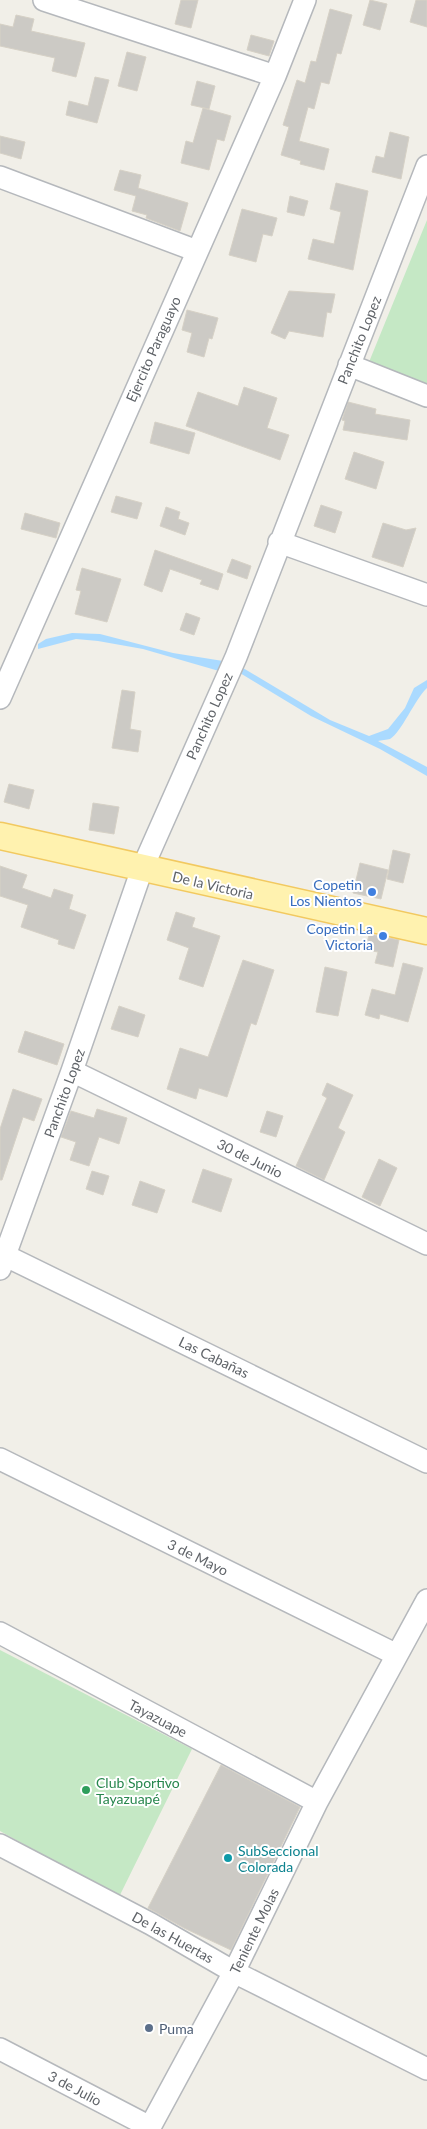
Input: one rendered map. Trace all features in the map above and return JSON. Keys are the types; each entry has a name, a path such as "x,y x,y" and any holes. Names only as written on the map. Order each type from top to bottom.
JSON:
{"main road":[{"name":"De la Victoria","path":"0,836 427,931"}],"street":[{"path":"44,0 275,76"},
{"name":"Ejercito Paraguayo","path":"0,698 275,76 305,0"},
{"path":"0,177 197,251"},
{"name":"Panchito Lopez","path":"2,1259 72,1071 142,869 236,657 279,542 425,179"},
{"path":"349,365 427,396"},
{"path":"279,542 427,595"},
{"name":"30 de Junio","path":"72,1071 427,1244"},
{"name":"Las Cabañas","path":"2,1259 427,1462"},
{"name":"3 de Mayo","path":"0,1458 397,1655"},
{"name":"Teniente Molas","path":"150,2128 234,1972 316,1802 427,1600"},
{"name":"Tayazuape","path":"0,1633 316,1802"},
{"name":"De las Huertas","path":"0,1845 151,1924 234,1972 427,2069"},
{"name":"3 de Julio","path":"0,2049 150,2128"}],"green space":[{"path":"427,220 427,385 369,362"},
{"name":"Club Sportivo Tayazuapé","path":"0,1650 192,1749 119,1897 0,1831"}],"water":[{"path":"72,633 100,634 173,653 223,661 219,671 143,649 76,639 38,649 38,644 46,639"},
{"path":"243,668 330,720 369,736 388,729 405,708 414,688 427,680 427,688 399,730 390,739 378,741 427,767 427,776 380,749 311,716 240,673"}],"building":[{"path":"181,0 198,0 191,28 175,24"},
{"path":"370,0 387,4 380,30 363,25"},
{"path":"416,0 427,0 427,27 410,22"},
{"path":"330,9 352,15 341,54 337,53 329,84 321,82 314,109 308,107 299,141 329,149 324,170 300,164 301,161 281,155 289,127 283,125 297,80 305,83 311,61 316,62"},
{"path":"16,15 34,19 31,31 85,43 76,77 52,71 55,58 0,46 0,24 13,27"},
{"path":"251,35 274,41 269,56 247,50"},
{"path":"127,52 146,57 137,91 118,86"},
{"path":"95,77 109,80 97,123 66,115 69,101 88,106"},
{"path":"197,81 215,86 209,109 191,105"},
{"path":"203,108 231,116 224,141 217,139 209,170 181,163 186,141 193,143"},
{"path":"390,132 409,137 401,179 372,172 376,156 384,158"},
{"path":"0,136 25,142 21,159 0,153"},
{"path":"120,170 141,175 138,188 188,203 180,231 146,218 147,215 132,211 136,196 114,190"},
{"path":"336,183 368,191 353,270 308,259 313,239 334,244 341,212 330,209"},
{"path":"290,196 308,201 304,216 287,212"},
{"path":"242,209 277,218 272,236 263,234 256,262 229,255"},
{"path":"289,291 335,294 331,313 327,312 323,337 289,331 285,339 271,333"},
{"path":"187,310 218,318 212,339 209,338 204,357 187,352 192,333 182,330"},
{"path":"244,387 277,398 267,428 289,435 280,460 186,426 198,392 238,406"},
{"path":"348,402 376,409 375,414 410,420 407,440 343,430 345,421 342,420"},
{"path":"155,422 195,433 189,454 150,443"},
{"path":"354,452 384,462 376,489 345,479"},
{"path":"116,496 142,503 137,519 111,512"},
{"path":"321,505 342,512 335,533 314,526"},
{"path":"166,507 180,512 178,519 189,523 185,535 160,526"},
{"path":"25,513 60,523 56,538 21,529"},
{"path":"383,523 406,530 416,528 403,567 372,557"},
{"path":"155,550 223,574 218,590 200,584 202,580 170,569 162,592 144,585"},
{"path":"232,559 251,566 247,579 227,572"},
{"path":"82,568 121,579 107,622 75,614 81,591 76,590"},
{"path":"186,613 200,618 194,635 180,630"},
{"path":"122,690 135,692 130,729 141,731 138,752 112,748"},
{"path":"9,784 34,790 29,809 4,802"},
{"path":"93,803 119,807 114,834 89,830"},
{"path":"393,850 410,854 403,883 387,879"},
{"path":"360,863 388,870 381,899 353,893"},
{"path":"0,866 27,875 22,888 51,898 54,889 73,895 69,909 86,915 74,949 58,944 59,940 21,927 28,905 0,896"},
{"path":"176,912 195,918 192,927 220,936 203,987 179,979 189,948 167,940"},
{"path":"369,934 399,940 393,967 375,963 378,952 366,950"},
{"path":"243,960 274,970 256,1025 251,1023 227,1097 199,1088 196,1099 167,1089 180,1048 208,1057"},
{"path":"403,963 423,968 408,1022 380,1014 379,1019 365,1015 372,989 395,995"},
{"path":"325,967 347,972 338,1016 316,1012"},
{"path":"119,1006 145,1015 138,1037 111,1029"},
{"path":"25,1031 64,1044 57,1065 18,1052"},
{"path":"327,1083 353,1095 338,1128 345,1132 324,1180 296,1166 327,1098 322,1095"},
{"path":"13,1089 42,1099 34,1121 23,1117 2,1180 0,1180 0,1129"},
{"path":"97,1109 127,1118 119,1144 99,1137 89,1166 70,1160 76,1142 61,1137 71,1111 94,1118"},
{"path":"267,1111 283,1116 276,1137 260,1132"},
{"path":"379,1159 397,1168 380,1206 362,1197"},
{"path":"203,1169 232,1179 221,1212 192,1202"},
{"path":"92,1171 109,1176 103,1195 86,1189"},
{"path":"140,1181 165,1190 157,1213 132,1205"},
{"name":"SubSeccional Colorada","path":"221,1765 300,1807 231,1950 184,1928 148,1908"}],"place":[{"name":"Copetin Los Nientos","path":"372,892"},
{"name":"Copetin La Victoria","path":"383,936"},
{"name":"Club Sportivo Tayazuapé","path":"86,1790"},
{"name":"SubSeccional Colorada","path":"228,1858"},
{"name":"Puma","path":"149,2028"}]}
